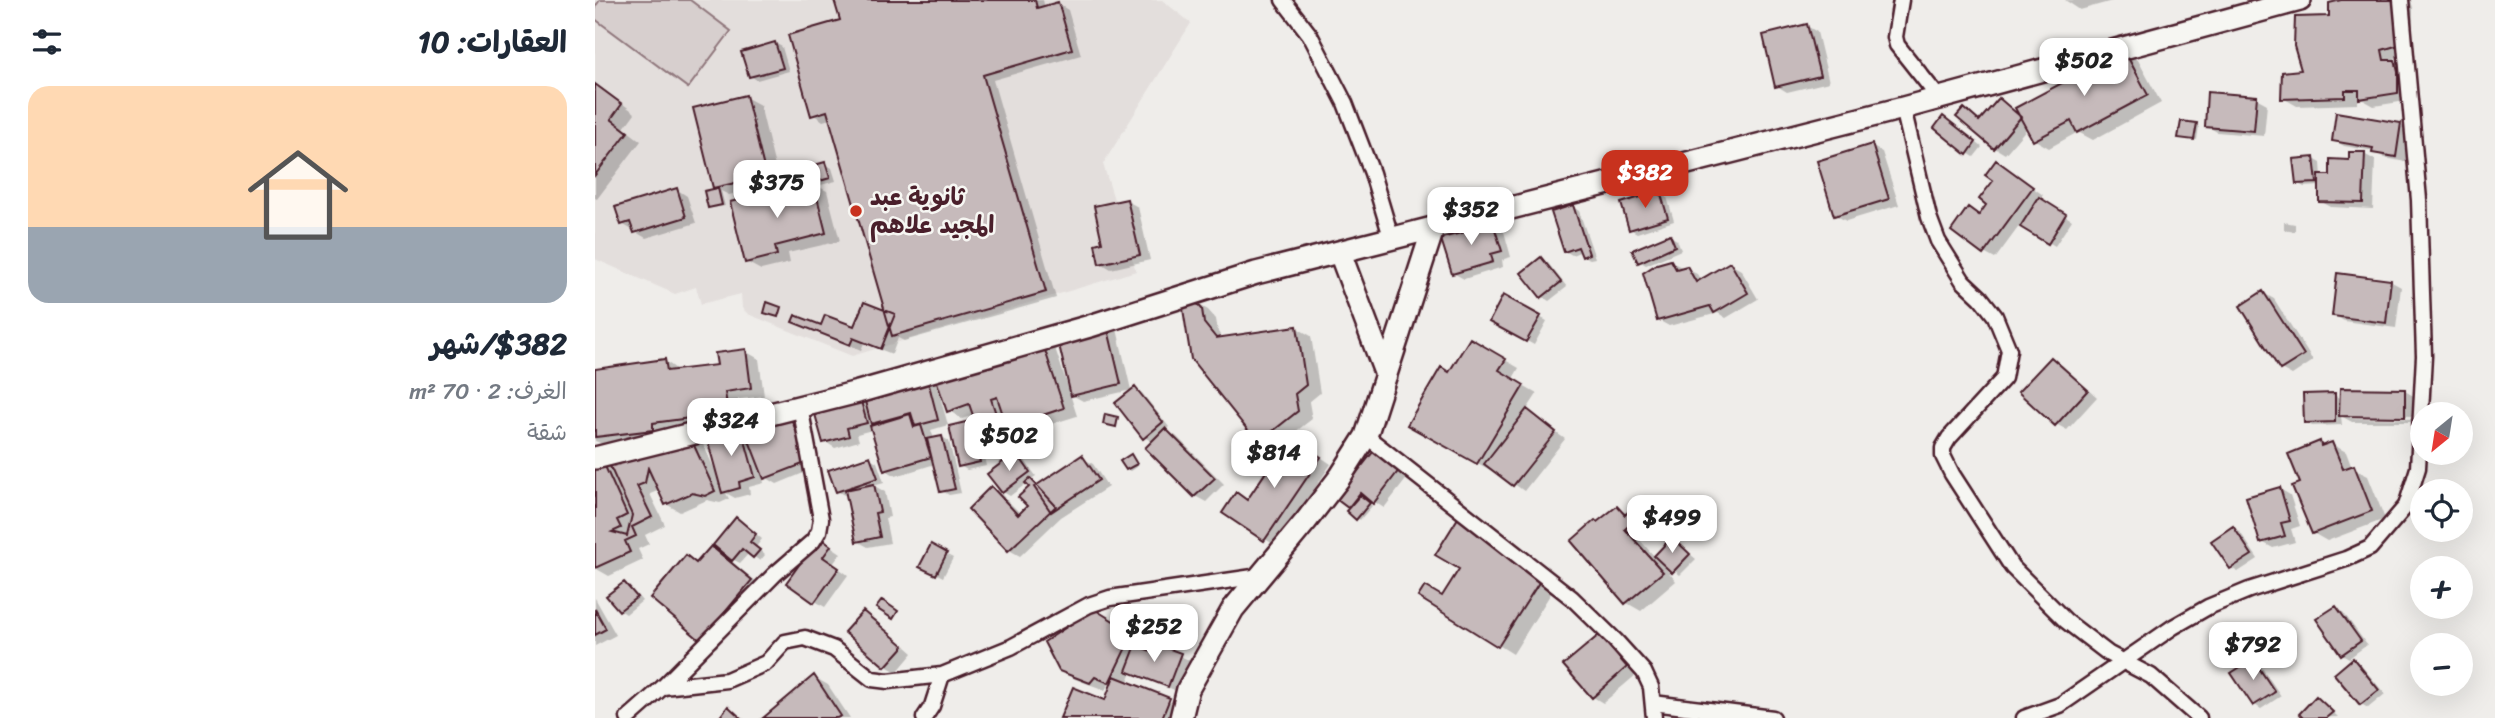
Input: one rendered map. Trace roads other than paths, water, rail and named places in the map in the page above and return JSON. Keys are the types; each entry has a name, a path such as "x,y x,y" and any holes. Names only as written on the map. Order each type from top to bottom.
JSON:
{"main road":[{"path":"595,457 800,406 1090,326 1256,273 1903,108 2300,0"},
{"path":"1181,718 1188,689 1233,609 1340,477 1366,436 1433,229"},
{"path":"1340,253 1386,375"}],"street":[{"path":"1283,0 1310,35 1345,103 1372,173 1392,240"},
{"path":"1902,0 1895,37 1897,45 1939,98"},
{"path":"2024,718 2060,705 2173,627 2208,607 2249,590 2346,559 2369,548 2406,506 2418,468 2424,356 2419,200 2401,0"},
{"path":"1903,108 1929,217 1938,241 1963,281 1995,316 2009,350 2004,378 1949,438 1943,448 1943,456 2012,567 2066,621 2109,653 2151,676 2199,718"},
{"path":"628,718 663,687 755,593 813,541 819,531 821,519 800,406"},
{"path":"1366,436 1572,598 1644,672 1651,687 1654,711 1773,718"},
{"path":"663,687 727,680 766,663 785,642 805,638 834,649 872,679 888,681 942,675 1011,647 1089,605 1110,598 1260,576"},
{"path":"924,718 932,706 942,675"}],"place":[{"name":"ثانوية عبد المجيد علاهم","path":"856,211"}]}
